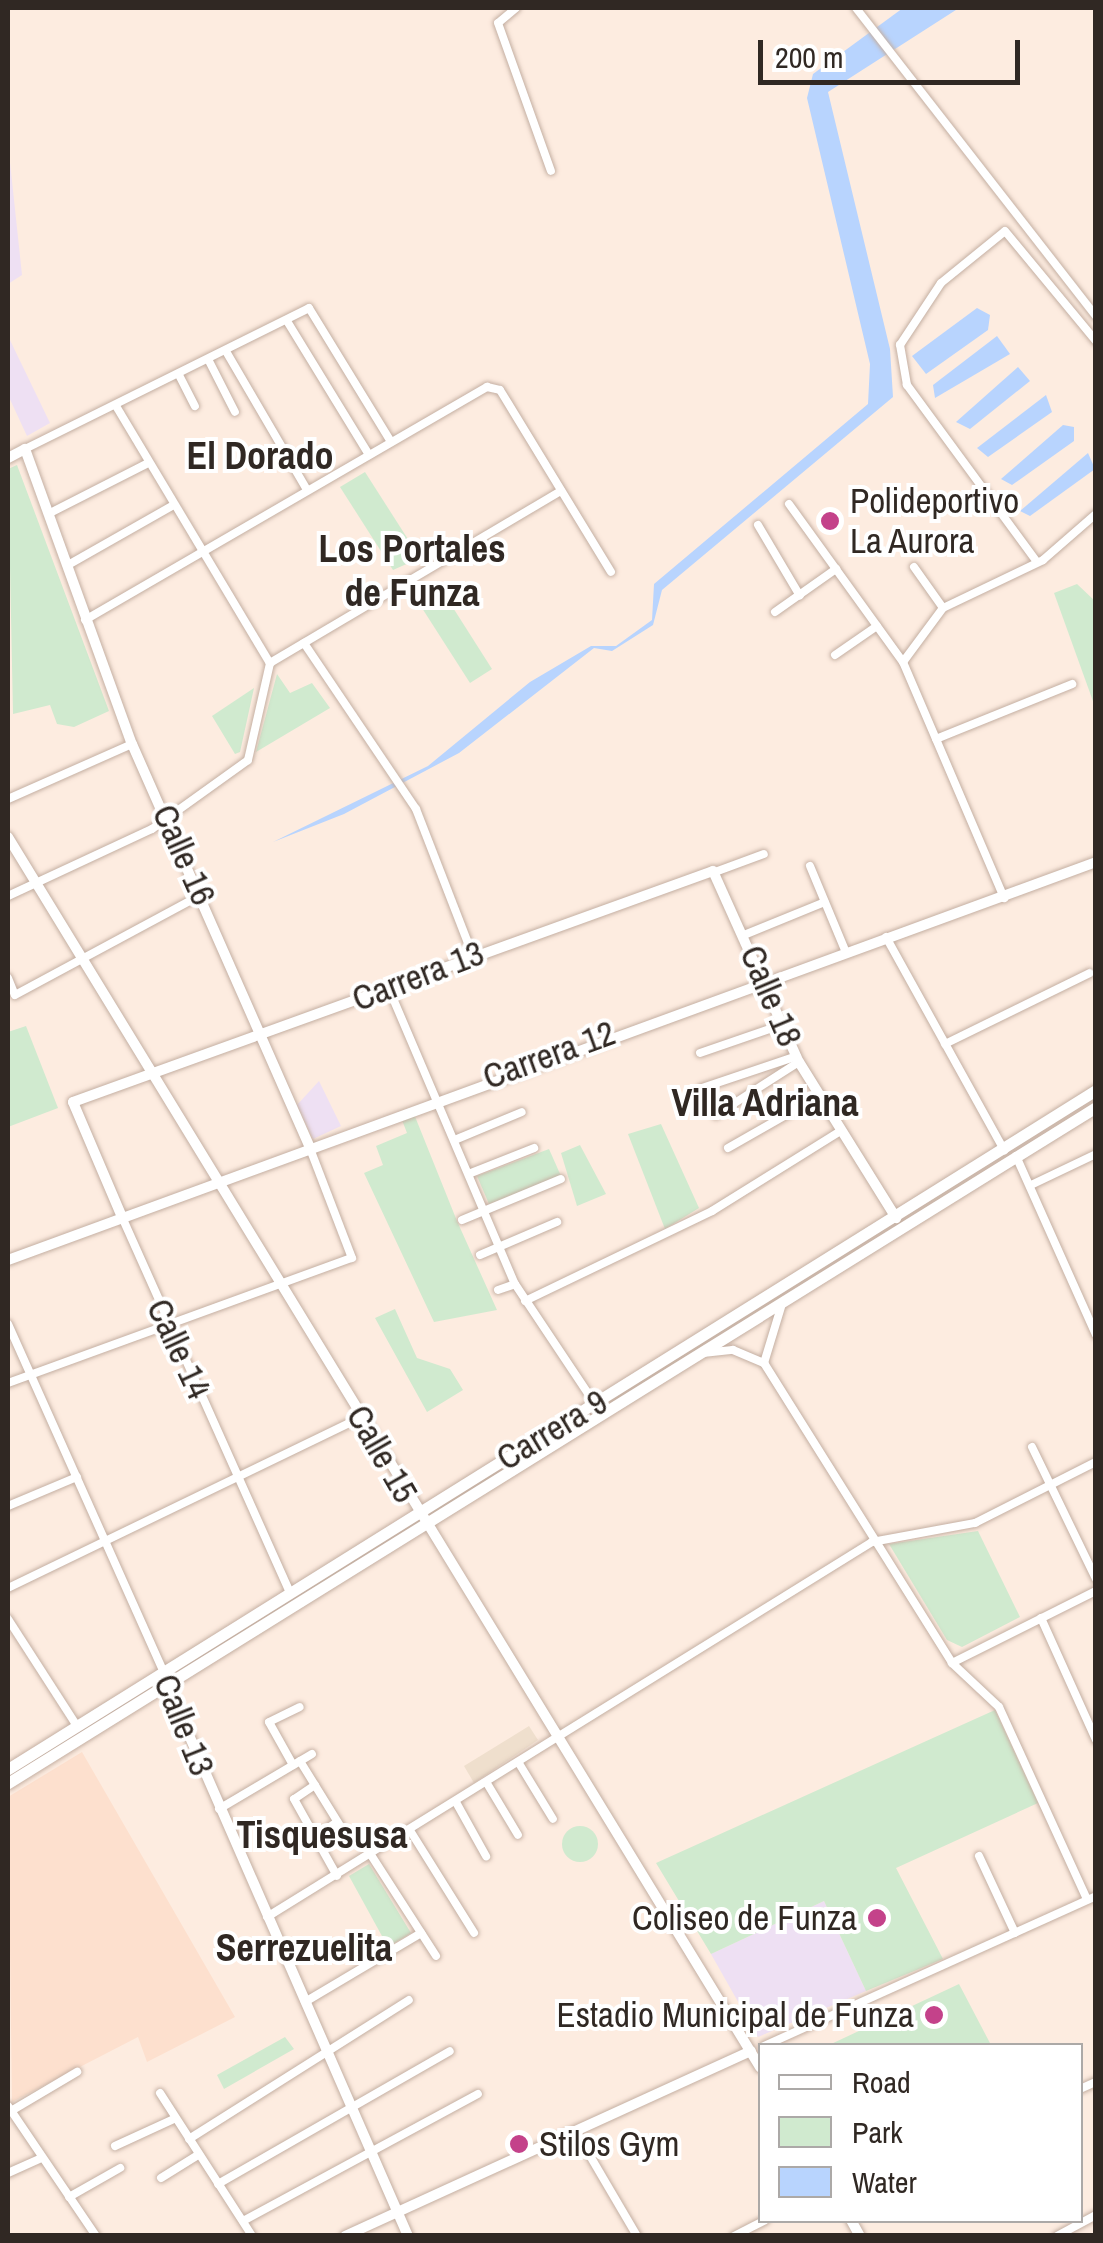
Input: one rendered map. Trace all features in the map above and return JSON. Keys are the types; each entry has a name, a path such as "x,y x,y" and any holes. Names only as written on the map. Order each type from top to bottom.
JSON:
{"main road":[{"path":"8,458 25,450"},
{"name":"Calle 16","path":"25,450 132,744 309,1146"},
{"name":"Calle 15","path":"8,837 557,1742 758,2046"},
{"name":"Carrera 12","path":"8,1260 436,1096 764,976 1004,898 1096,862"},
{"name":"Carrera 13","path":"73,1102 715,872"},
{"name":"Calle 18","path":"715,872 798,1059 896,1218"},
{"name":"Carrera 9","path":"8,1770 163,1671 784,1302 1096,1090"},
{"name":"Calle 14","path":"73,1102 122,1218"},
{"name":"Carrera 9","path":"8,1783 595,1404 896,1218 1009,1152 1094,1110"},
{"name":"Calle 13","path":"163,1671 165,1685 219,1810 408,2236"},
{"path":"345,2236 758,2048"}],"street":[{"path":"516,8 498,23 552,170"},
{"path":"856,8 1096,316"},
{"path":"1036,562 907,385 900,346 940,283 1005,231 1096,341"},
{"path":"25,450 227,353 309,308 391,442"},
{"path":"287,321 369,455"},
{"path":"227,353 307,490"},
{"path":"209,361 236,412"},
{"path":"179,375 194,406"},
{"path":"85,620 487,388 500,390 611,572"},
{"path":"8,896 166,820 248,760 270,663 146,464 116,406"},
{"path":"48,514 146,464"},
{"path":"270,663 562,491"},
{"path":"788,504 903,662 1004,898"},
{"path":"68,565 172,506"},
{"path":"903,662 943,608 1036,562 1096,514"},
{"path":"758,525 800,596"},
{"path":"914,566 943,608"},
{"path":"776,612 836,570"},
{"path":"835,656 877,626"},
{"path":"304,643 402,789 473,956"},
{"path":"936,739 1072,684"},
{"path":"8,799 132,744"},
{"name":"Carrera 13","path":"715,872 764,854"},
{"path":"810,866 845,950"},
{"path":"8,978 15,995 82,954 200,895"},
{"path":"744,935 825,902"},
{"path":"886,937 1030,1184 1096,1335"},
{"path":"945,1044 1090,973"},
{"path":"390,989 457,1138 514,1284 595,1404"},
{"path":"700,1053 784,1024"},
{"path":"702,1088 798,1059"},
{"path":"716,1115 798,1059"},
{"path":"728,1148 821,1095"},
{"path":"457,1138 522,1112"},
{"path":"525,1301 696,1219 842,1130"},
{"name":"Calle 16","path":"276,1281 352,1258 309,1146"},
{"path":"471,1173 534,1148"},
{"path":"1030,1184 1096,1154"},
{"path":"462,1220 561,1179"},
{"name":"Calle 14","path":"122,1218 164,1321 241,1478 291,1594"},
{"path":"480,1255 557,1222"},
{"path":"8,1383 276,1281"},
{"path":"498,1290 514,1284"},
{"path":"1083,1303 1096,1297"},
{"path":"770,2043 1092,1898 998,1707 952,1663 872,1542 764,1363 766,1334 784,1302"},
{"name":"Calle 13","path":"8,1324 27,1375 163,1671"},
{"path":"700,1354 733,1350 764,1363"},
{"path":"8,1588 107,1544 361,1417"},
{"path":"1032,1446 1096,1579"},
{"path":"267,1917 488,1785 872,1542 975,1523 1096,1462"},
{"path":"8,1506 76,1477"},
{"path":"952,1663 1096,1591"},
{"path":"1042,1618 1095,1737"},
{"path":"8,1619 77,1726"},
{"path":"300,1707 269,1722 347,1837"},
{"path":"219,1810 312,1754"},
{"path":"520,1764 553,1819"},
{"path":"314,1785 294,1799 337,1876"},
{"path":"488,1785 518,1835"},
{"path":"456,1804 486,1856"},
{"path":"314,1837 337,1822"},
{"path":"411,1832 474,1933"},
{"path":"371,1855 436,1956"},
{"path":"979,1856 1015,1933"},
{"path":"304,2003 421,1933"},
{"path":"189,2140 410,2000"},
{"path":"218,2184 450,2052"},
{"path":"77,2072 9,2109 94,2232 80,2236"},
{"path":"160,2093 252,2236"},
{"path":"243,2221 372,2157 478,2094"},
{"path":"115,2146 174,2119"},
{"path":"576,2132 637,2236"},
{"path":"162,2178 198,2155"},
{"path":"8,2172 42,2158"},
{"path":"69,2197 120,2168"},
{"path":"734,2236 759,2223"},
{"path":"1058,2236 1082,2223"}],"shaded area":[{"path":"8,144 22,275 8,284"},
{"path":"8,336 50,423 27,436 8,395"},
{"path":"319,1081 341,1126 313,1139 297,1105"},
{"path":"529,1726 538,1740 474,1783 464,1766"},
{"path":"82,1752 235,2017 147,2062 138,2037 12,2102 8,1797"},
{"path":"824,1901 866,1991 758,2037 711,1954"}],"green space":[{"path":"17,465 109,711 74,727 57,724 50,705 13,714 8,469"},
{"path":"365,472 420,558 393,570 340,487"},
{"path":"436,581 492,669 470,683 413,594"},
{"path":"1077,584 1095,601 1094,704 1054,593"},
{"path":"277,674 290,693 312,683 330,708 256,752"},
{"path":"254,688 240,752 235,754 212,716"},
{"path":"26,1026 58,1108 8,1127 8,1032"},
{"path":"414,1114 497,1310 434,1322 364,1173 383,1165 376,1146 407,1133 402,1120"},
{"path":"661,1124 699,1208 665,1229 628,1134"},
{"path":"580,1145 606,1194 577,1206 561,1153"},
{"path":"549,1149 561,1176 489,1204 477,1176"},
{"path":"395,1309 417,1358 450,1369 463,1390 427,1412 375,1318"},
{"path":"978,1531 1020,1617 962,1647 947,1640 889,1544"},
{"path":"995,1710 1038,1803 896,1868 943,1959 866,1991 824,1901 711,1954 656,1863"},
{"path":"580,1826 593,1831 598,1844 593,1857 580,1862 567,1857 562,1844 567,1831"},
{"path":"369,1864 411,1933 388,1947 349,1876"},
{"name":"Estadio Municipal de Funza","path":"959,1984 990,2043 833,2043"},
{"path":"285,2037 294,2049 224,2089 217,2075"}],"water":[{"path":"903,8 959,8 828,92 890,349 893,397 662,590 653,625 612,651 594,648 459,753 344,814 273,842 428,766 530,682 591,646 616,646 652,620 654,584 868,404 870,364 807,98 813,74"},
{"path":"977,308 990,315 988,330 926,374 912,356"},
{"path":"997,336 1010,354 935,398 933,385"},
{"path":"1018,367 1030,381 970,429 956,422"},
{"path":"1046,395 1052,412 988,457 977,448"},
{"path":"1063,425 1074,427 1074,441 1012,485 1001,479"},
{"path":"1088,453 1095,469 1030,516 1020,511"}],"place":[{"name":"Polideportivo La Aurora","path":"830,521"},
{"name":"Coliseo de Funza","path":"877,1918"},
{"name":"Estadio Municipal de Funza","path":"934,2015"},
{"name":"Stilos Gym","path":"519,2144"}],"district":[{"name":"El Dorado","path":"260,456"},
{"name":"Los Portales de Funza","path":"412,571"},
{"name":"Villa Adriana","path":"765,1103"},
{"name":"Tisquesusa","path":"322,1835"},
{"name":"Serrezuelita","path":"304,1948"}]}
